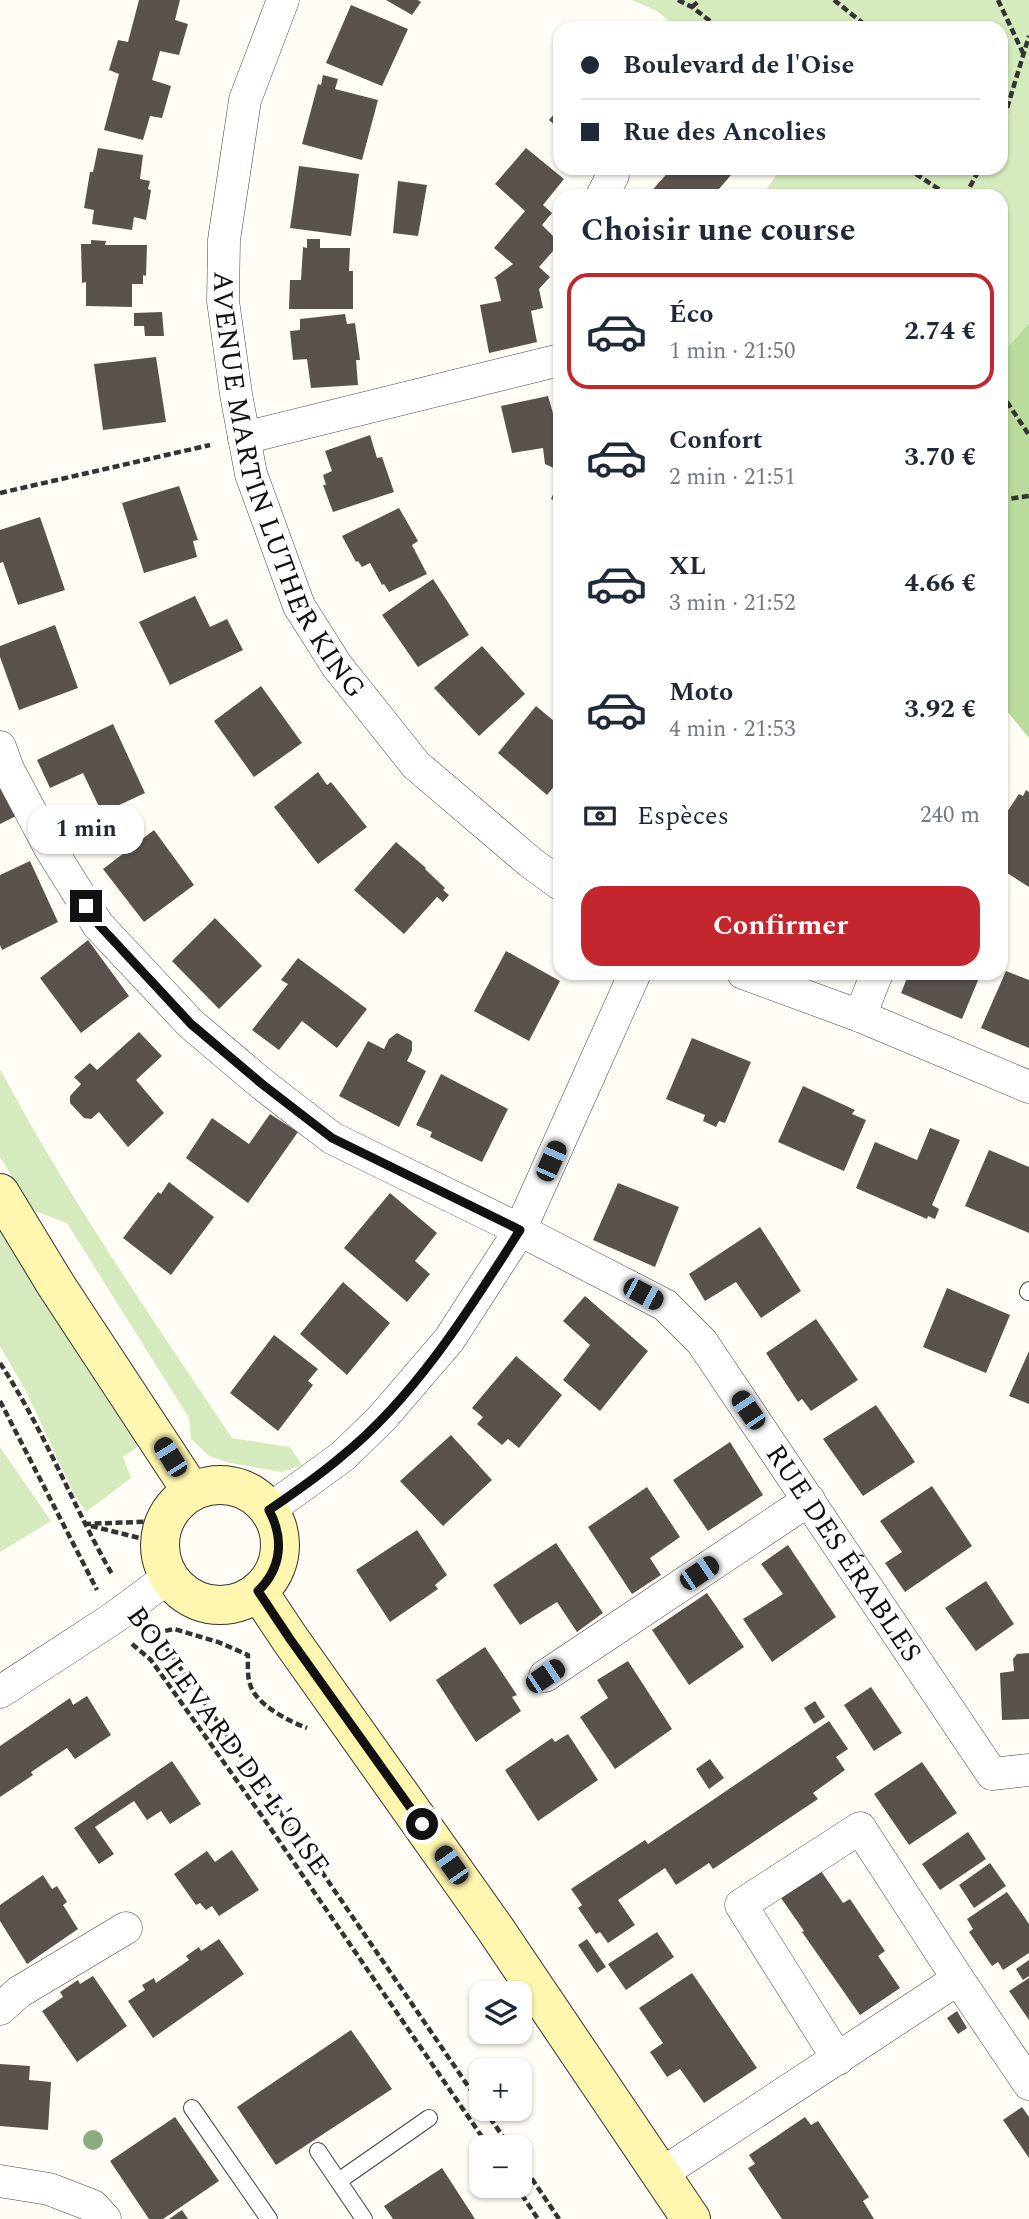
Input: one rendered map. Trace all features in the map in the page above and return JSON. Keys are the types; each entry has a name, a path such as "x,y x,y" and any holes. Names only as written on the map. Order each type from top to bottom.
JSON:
{"main road":[{"path":"0,1193 192,1492"},
{"path":"211,1485 236,1487 257,1497 269,1510 277,1527 279,1548 271,1576 258,1591 235,1603 214,1604 190,1597 178,1588 164,1547 177,1503 192,1492 211,1485"},
{"path":"258,1591 494,1927 691,2219"}],"street":[{"name":"AVENUE MARTIN LUTHER KING","path":"283,0 245,100 224,240 223,301 251,474 299,606 337,666 416,765 553,879"},
{"path":"244,438 553,362"},
{"name":"RUE DES ÉRABLES","path":"0,747 8,769 50,848 99,925 191,1024 262,1084 332,1138 665,1305 702,1342 992,1774 1029,1770"},
{"path":"269,1510 343,1456 382,1418 449,1340 520,1230 632,980"},
{"path":"762,980 860,1017 1029,1087"},
{"path":"860,1017 874,980"},
{"path":"545,1676 809,1500"},
{"path":"0,1692 130,1605 164,1547"},
{"path":"838,2059 741,1905 860,1828 1029,2084"},
{"path":"0,2009 19,1992 126,1928"},
{"path":"661,2174 958,1979"},
{"path":"0,2181 49,2189 93,2206 105,2219"}],"lane":[{"path":"192,2108 269,2219"},
{"path":"340,2180 429,2118"},
{"path":"318,2151 365,2219"}],"path":[{"path":"678,0 692,6 710,21"},
{"path":"692,6 701,0"},
{"path":"834,0 860,21"},
{"path":"998,0 1024,54"},
{"path":"1008,105 1029,36"},
{"path":"918,175 938,189"},
{"path":"1008,404 1029,435"},
{"path":"0,493 210,445"},
{"path":"1008,499 1029,496"},
{"name":"BOULEVARD DE L'OISE","path":"0,1363 26,1402 84,1524 130,1605 156,1633 469,2087"},
{"name":"BOULEVARD DE L'OISE","path":"0,1401 99,1594"},
{"path":"84,1524 164,1547"},
{"path":"84,1524 164,1547"},
{"path":"146,1635 174,1629 218,1642 247,1655 250,1685 266,1705 295,1724 316,1731"},
{"name":"BOULEVARD DE L'OISE","path":"136,1637 126,1639 151,1660 262,1816 481,2135"},
{"path":"532,2179 559,2219"},
{"path":"524,2198 538,2219"}],"green space":[{"path":"632,0 1029,0 1029,323 1008,347 1008,189 767,189 776,175 1008,175 1008,21 669,21 657,11"},
{"path":"1029,323 1029,738 1008,712 1008,347"},
{"path":"0,1069 82,1210 232,1438 290,1447 302,1465 282,1472 230,1463 209,1456 191,1439 189,1418 67,1223 32,1210 0,1157"},
{"path":"0,1232 140,1445 123,1457 131,1478 86,1512 74,1494 26,1391 0,1346"},
{"path":"0,1447 51,1521 0,1552"}],"building":[{"path":"139,0 180,0 175,20 188,24 179,55 160,51 152,80 171,86 162,118 150,116 143,140 104,130 119,74 109,70 118,40 128,42"},
{"path":"386,0 418,0 421,2 412,15"},
{"path":"351,5 408,29 382,86 326,63"},
{"path":"323,75 338,79 335,89 378,100 362,160 302,144 318,84 321,85"},
{"path":"98,148 143,155 140,179 150,181 148,189 151,190 146,220 134,217 132,230 92,224 94,210 84,208 90,172 93,172"},
{"path":"526,148 553,170 553,175 564,179 553,189 543,205 552,213 542,225 553,236 553,251 539,267 550,277 539,289 543,308 531,311 537,342 489,353 480,305 501,301 494,278 513,264 494,248 525,211 495,184"},
{"path":"299,166 359,174 351,236 290,228"},
{"path":"666,175 731,175 719,189 653,189"},
{"path":"398,181 427,185 418,236 393,233"},
{"path":"307,239 320,239 320,248 350,248 349,271 353,271 353,309 289,309 290,280 301,280 303,247 307,248"},
{"path":"91,240 106,241 105,245 147,245 146,276 143,275 143,284 132,284 132,307 86,306 86,282 82,283 81,244 91,244"},
{"path":"162,312 164,336 145,336 144,326 134,326 134,313"},
{"path":"345,314 347,324 355,323 360,360 356,360 358,385 311,388 307,359 293,360 290,331 300,330 300,319"},
{"path":"156,357 166,422 103,430 94,364"},
{"path":"548,396 553,413 553,468 545,464 543,448 512,453 501,406"},
{"path":"370,435 377,458 382,457 394,492 333,512 323,485 326,485 323,475 332,471 325,451"},
{"path":"179,486 198,540 193,541 197,557 144,573 122,503"},
{"path":"399,508 418,541 412,545 427,574 389,592 370,563 362,567 356,562 342,536"},
{"path":"40,517 65,590 18,605 3,562 0,563 0,530"},
{"path":"433,579 469,635 418,667 382,615"},
{"path":"195,596 210,627 227,619 243,650 170,685 139,622"},
{"path":"55,625 78,688 19,710 0,657 0,646"},
{"path":"482,646 525,694 479,736 434,688"},
{"path":"261,686 302,743 254,777 214,721"},
{"path":"536,706 553,720 553,788 547,795 498,753"},
{"path":"113,724 145,793 102,813 83,773 50,788 37,760"},
{"path":"318,772 327,785 331,782 367,827 318,864 274,807"},
{"path":"0,784 16,816 0,824"},
{"path":"1026,790 1029,792 1029,887 1008,874 1008,810 1019,794 1023,796"},
{"path":"154,830 194,885 144,922 103,869"},
{"path":"396,842 426,868 449,895 443,902 437,897 404,934 354,890"},
{"path":"30,861 58,922 2,950 0,875"},
{"path":"215,918 262,966 219,1009 172,961"},
{"path":"88,940 129,996 81,1033 40,978"},
{"path":"506,951 553,977 553,980 560,981 529,1041 474,1011"},
{"path":"298,958 367,1009 337,1048 302,1021 279,1050 252,1030 288,984 281,980"},
{"path":"1008,972 1029,980 1029,1048 981,1028 1002,980 1008,980"},
{"path":"906,980 978,980 962,1019 901,993"},
{"path":"139,1032 162,1056 136,1080 164,1113 128,1147 99,1112 91,1119 84,1118 70,1103 70,1096 81,1084 74,1077 90,1063 97,1070"},
{"path":"397,1033 412,1041 412,1051 407,1061 426,1071 399,1127 339,1096 368,1041 384,1049 389,1039"},
{"path":"692,1038 751,1062 725,1123 719,1121 716,1127 703,1121 705,1115 666,1099"},
{"path":"441,1074 508,1109 482,1162 430,1137 432,1132 416,1125"},
{"path":"803,1086 855,1110 852,1114 866,1120 844,1171 778,1142"},
{"path":"270,1114 298,1132 248,1203 186,1158 212,1118 249,1144"},
{"path":"930,1128 960,1140 932,1205 939,1209 935,1219 928,1216 927,1219 856,1188 875,1142 917,1160"},
{"path":"989,1150 1029,1167 1029,1233 965,1206"},
{"path":"169,1182 214,1217 171,1275 123,1238 158,1192 161,1194"},
{"path":"618,1183 679,1207 655,1267 593,1240"},
{"path":"390,1193 437,1233 415,1261 430,1274 407,1302 344,1248"},
{"path":"760,1227 801,1291 761,1318 736,1282 705,1301 689,1274"},
{"path":"343,1282 390,1323 347,1375 300,1334"},
{"path":"947,1288 1010,1315 986,1373 923,1347"},
{"path":"585,1296 648,1351 600,1411 563,1380 590,1345 563,1321"},
{"path":"816,1319 858,1380 811,1411 802,1399 798,1402 766,1353"},
{"path":"274,1335 318,1369 308,1381 313,1385 278,1431 230,1393"},
{"path":"1029,1351 1029,1404 1009,1396"},
{"path":"516,1356 562,1395 519,1448 508,1439 502,1445 477,1424 483,1417 472,1408"},
{"path":"876,1405 915,1462 863,1496 823,1439"},
{"path":"451,1435 492,1480 443,1526 400,1481"},
{"path":"730,1442 763,1495 708,1531 673,1480"},
{"path":"932,1486 972,1546 905,1592 885,1563 902,1552 880,1521"},
{"path":"647,1487 680,1537 650,1558 661,1575 632,1594 588,1527"},
{"path":"417,1530 447,1575 435,1585 438,1589 390,1622 356,1570"},
{"path":"556,1543 603,1613 577,1632 557,1602 520,1625 493,1585"},
{"path":"788,1545 836,1617 772,1662 743,1619 783,1594 761,1564"},
{"path":"986,1581 1014,1624 976,1651 945,1608"},
{"path":"707,1593 744,1647 689,1685 652,1630"},
{"path":"485,1647 517,1695 512,1697 521,1711 476,1742 436,1680"},
{"path":"1029,1653 1029,1719 1002,1720 1000,1673 1014,1671 1013,1659 1017,1654"},
{"path":"628,1661 672,1729 615,1769 580,1717 608,1698 597,1680"},
{"path":"871,1687 902,1733 874,1751 844,1705"},
{"path":"87,1696 111,1735 75,1759 67,1748 0,1797 0,1746 70,1698 73,1705"},
{"path":"815,1701 825,1717 814,1724 804,1708"},
{"path":"829,1721 848,1749 836,1757 845,1770 813,1793 818,1799 713,1869 709,1863 676,1885 665,1868 618,1900 635,1925 608,1943 600,1932 596,1934 578,1908 582,1905 571,1889 645,1840 648,1844"},
{"path":"568,1734 598,1780 538,1821 505,1770 552,1738 555,1742"},
{"path":"710,1759 724,1778 709,1789 696,1769"},
{"path":"172,1761 201,1804 170,1824 161,1811 147,1820 134,1801 95,1827 114,1854 99,1864 74,1828"},
{"path":"922,1762 957,1813 909,1845 874,1794"},
{"path":"968,1832 986,1859 940,1890 922,1864"},
{"path":"232,1850 259,1890 219,1916 212,1906 206,1910 200,1903 196,1905 174,1874 207,1851 215,1862"},
{"path":"990,1863 1006,1886 974,1908 959,1885"},
{"path":"821,1871 843,1903 850,1899 885,1951 878,1956 900,1988 860,2015 781,1898"},
{"path":"43,1875 52,1889 57,1886 67,1902 63,1905 78,1929 27,1964 0,1921 0,1905"},
{"path":"1007,1892 1029,1924 1029,1953 1003,1970 998,1962 992,1966 969,1932 973,1929 967,1919"},
{"path":"657,1932 674,1957 626,1990 608,1964"},
{"path":"219,1939 244,1974 153,2038 128,2001 145,1990 142,1985 154,1978 156,1983 189,1960 186,1956 199,1947 201,1951"},
{"path":"587,1939 606,1967 597,1973 578,1945"},
{"path":"1029,1960 1029,1976 1023,1980 1016,1969"},
{"path":"692,1973 757,2068 704,2103 680,2069 667,2077 650,2052 663,2043 639,2008"},
{"path":"93,1976 127,2026 77,2062 42,2011 63,1997 60,1992 78,1980 80,1984"},
{"path":"1029,1978 1029,2020 1009,1991"},
{"path":"957,2011 967,2028 958,2034 947,2018"},
{"path":"351,2030 392,2089 276,2165 237,2107"},
{"path":"0,2064 30,2066 29,2080 51,2082 48,2130 0,2126"},
{"path":"1022,2107 1029,2117 1029,2158 1003,2120"},
{"path":"175,2117 219,2181 163,2219 149,2219 110,2161"},
{"path":"805,2117 811,2125 818,2121 869,2197 863,2201 874,2219 782,2219 748,2168 755,2164 749,2155"},
{"path":"442,2168 475,2219 393,2219 384,2206"},
{"path":"182,2210 188,2219 169,2219"}],"route":[{"path":"86,906 99,925 191,1024 332,1138 520,1230 449,1340 382,1418 343,1456 269,1510 279,1537 278,1558 271,1576 258,1591 422,1824"}]}
